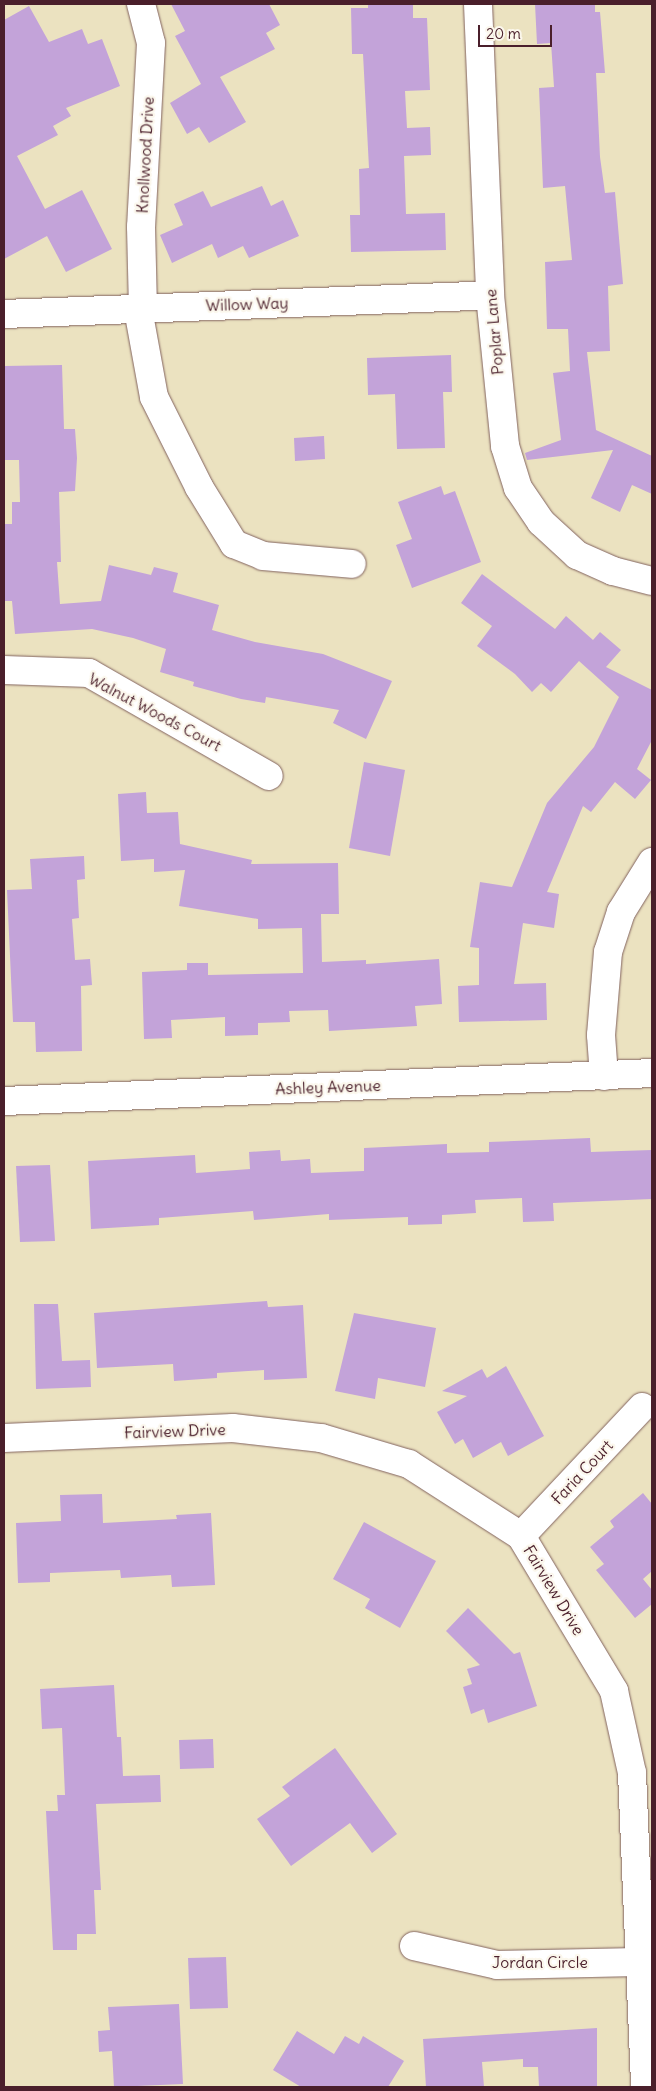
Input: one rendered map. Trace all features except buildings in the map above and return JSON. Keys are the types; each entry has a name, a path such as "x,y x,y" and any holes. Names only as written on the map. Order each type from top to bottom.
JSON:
{"street":[{"name":"Knollwood Drive","path":"141,4 151,44 141,227 141,308 154,396 199,487 234,544 263,556 352,564"},
{"name":"Poplar Lane","path":"478,4 490,295 506,446 518,488 541,522 577,555 613,571 652,581"},
{"name":"Willow Way","path":"4,314 490,295"},
{"name":"Walnut Woods Court","path":"4,670 89,674 270,776"},
{"path":"604,1076 601,1035 608,952 620,912 652,862"},
{"name":"Ashley Avenue","path":"4,1101 652,1073"},
{"name":"Faria Court","path":"521,1536 642,1408"},
{"name":"Fairview Drive","path":"4,1438 233,1428 321,1438 408,1464 521,1536 614,1691 632,1773 638,1962 645,2087"},
{"name":"Jordan Circle","path":"414,1946 496,1965 638,1962"}]}
